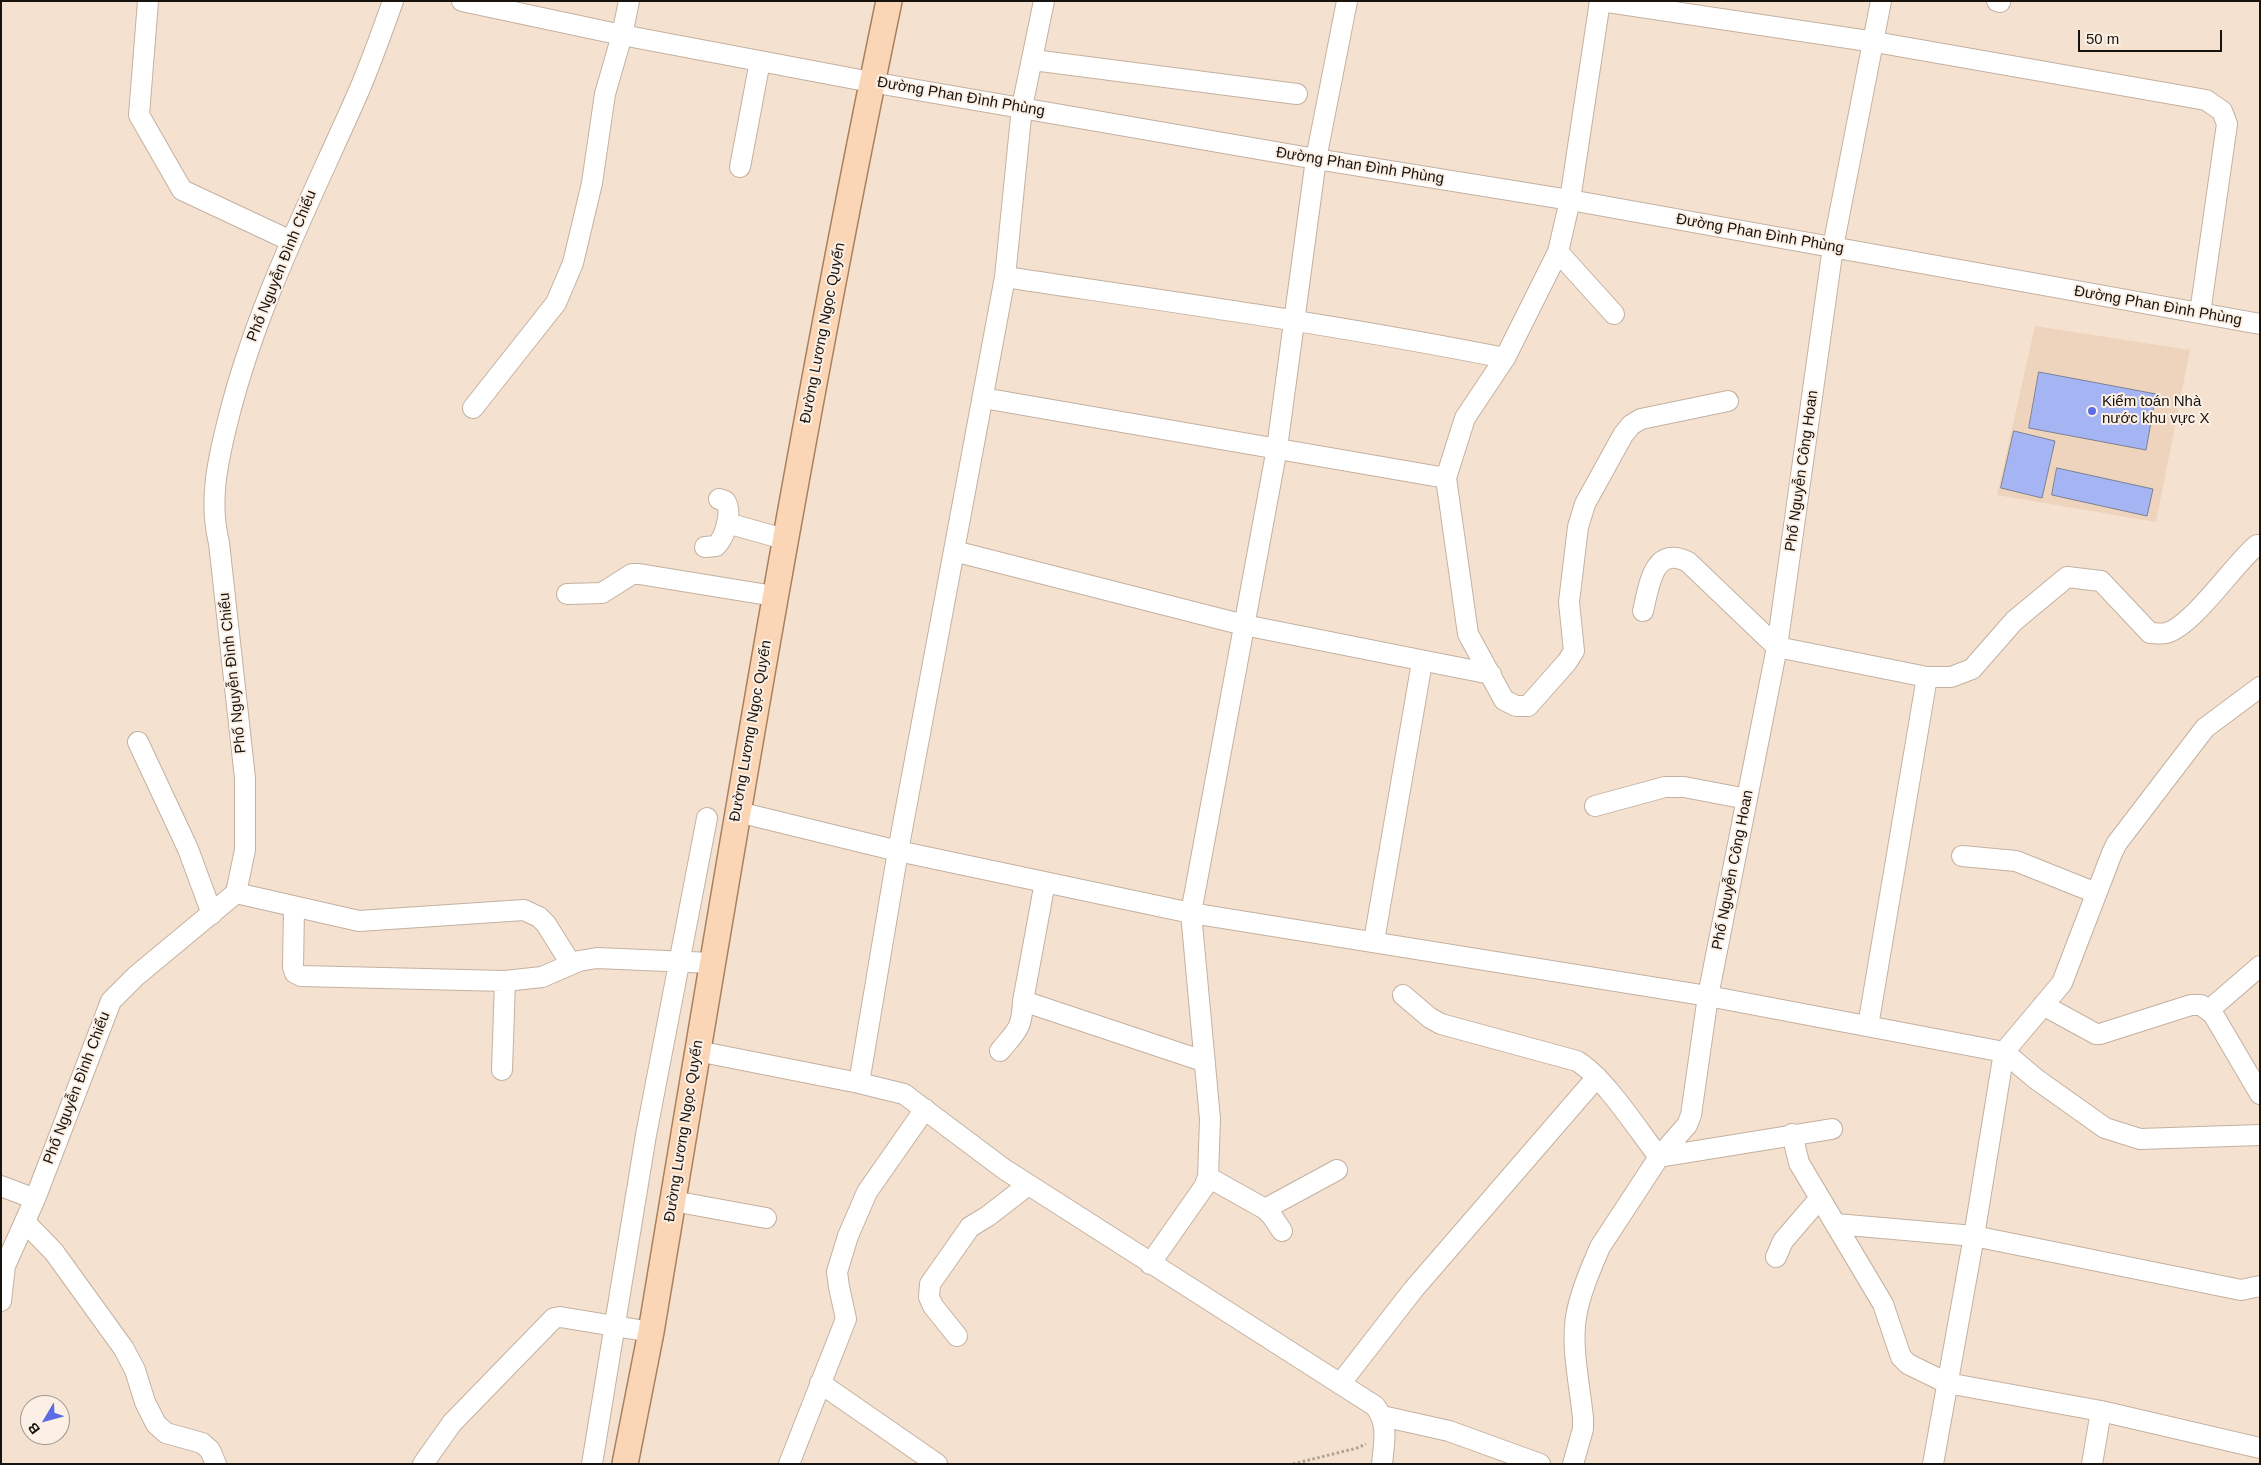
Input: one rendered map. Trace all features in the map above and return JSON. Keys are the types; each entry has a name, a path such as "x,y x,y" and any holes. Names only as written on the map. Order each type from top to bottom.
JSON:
{"main road":[{"name":"Đường Lương Ngọc Quyến","path":"625,1464 651,1332 784,539 871,82 889,1"}],"street":[{"path":"148,1 139,115 182,190 291,241"},
{"name":"Phố Nguyễn Đình Chiểu","path":"1,1301 6,1266 35,1199 111,1000 136,976 236,893 246,850 245,778 216,529 216,470 245,357 291,241 358,92 393,1"},
{"name":"Đường Phan Đình Phùng","path":"462,1 622,35 871,82 1316,159 1570,200 2260,324"},
{"path":"473,408 556,304 573,263 592,183 605,94 622,35 629,1"},
{"path":"859,1083 898,851 984,398 1005,277 1022,107 1044,1"},
{"path":"1150,1264 1204,1187 1208,1177 1210,1120 1190,912 1278,448 1316,159 1347,1"},
{"path":"1728,401 1642,419 1631,426 1623,435 1585,504 1578,527 1569,602 1574,651 1567,662 1528,706 1516,706 1504,700 1468,634 1446,478 1464,418 1505,358 1558,252 1570,200 1600,1 1875,42 2206,100 2222,112 2227,124 2200,313"},
{"name":"Phố Nguyễn Công Hoan","path":"1573,1464 1583,1429 1575,1335 1576,1316 1600,1247 1659,1157 1687,1124 1691,1115 1708,996 1777,647 1834,247 1875,42 1881,1"},
{"path":"1033,60 1297,94"},
{"path":"740,167 760,61"},
{"path":"1558,252 1614,314"},
{"path":"1005,277 1295,320 1505,358"},
{"path":"984,398 1446,478"},
{"path":"705,547 716,546 720,542 727,523 728,504 719,499"},
{"path":"727,523 784,539"},
{"path":"1643,611 1652,575 1657,565 1664,560 1680,558 1688,562 1777,647 1927,677 1951,678 1972,669 2014,621 2067,577 2101,580 2150,633 2166,633 2182,624 2203,604 2243,557 2257,545 2260,545"},
{"path":"954,551 1244,625 1422,662 1491,674"},
{"path":"567,594 602,593 632,574 639,574 774,596"},
{"path":"1374,941 1422,662"},
{"path":"1868,1026 1927,677"},
{"path":"1932,1464 1974,1236 2004,1052 2062,982 2067,973 2117,843 2205,728 2260,687"},
{"path":"138,742 188,849 212,914"},
{"path":"1595,806 1665,787 1684,787 1747,800"},
{"path":"738,812 898,851 1190,912 1708,996 2004,1052 2036,1079 2105,1128 2140,1139 2260,1135"},
{"path":"592,1464 646,1135 707,818"},
{"path":"1962,856 2016,861 2096,894"},
{"path":"1000,1051 1020,1028 1022,1021 1023,1001 1046,882"},
{"path":"236,893 294,908 359,921 524,910 539,917 546,924 572,964"},
{"path":"294,908 293,967 295,972 301,976 505,981 542,977 572,964 597,958 712,963"},
{"path":"2209,1010 2260,966"},
{"path":"502,1070 505,981"},
{"path":"1403,995 1430,1018 1441,1024 1577,1061 1597,1077 1659,1157 1832,1129"},
{"path":"1023,1001 1203,1061"},
{"path":"2043,1005 2096,1034 2191,1005 2201,1005 2209,1010 2260,1094"},
{"path":"697,1052 859,1083 904,1094 962,1140 1028,1185 1374,1406 1384,1425 1382,1464"},
{"path":"1340,1384 1413,1290 1597,1077"},
{"path":"789,1464 846,1319 839,1287 838,1272 848,1236 867,1192 924,1109"},
{"path":"1792,1134 1796,1156 1883,1304 1902,1360 1947,1383 2101,1411 2260,1448"},
{"path":"1265,1209 1337,1170"},
{"path":"1208,1177 1265,1209 1282,1231"},
{"path":"957,1336 933,1306 929,1296 930,1284 970,1227 988,1216 1028,1185"},
{"path":"1,1186 35,1199"},
{"path":"1776,1257 1782,1241 1820,1198"},
{"path":"673,1201 766,1218"},
{"path":"25,1222 54,1252 124,1349 135,1370 145,1402 156,1424 166,1433 202,1443 210,1450 216,1464"},
{"path":"1836,1224 1974,1236 2241,1290 2260,1286"},
{"path":"424,1464 452,1423 554,1318 560,1317 651,1332"},
{"path":"820,1383 937,1464"},
{"path":"2092,1464 2101,1411"},
{"path":"1384,1425 1449,1431 1540,1464"}],"path":[{"path":"1294,1464 1357,1448 1384,1425"}],"shaded area":[{"path":"2035,326 2190,350 2156,522 1997,495"}],"building":[{"name":"Kiểm toán Nhà nước khu vực X","path":"2039,372 2156,394 2146,450 2029,428"},
{"path":"2014,431 2055,441 2042,498 2001,488"},
{"path":"2057,468 2153,489 2147,516 2052,495"}],"place":[{"name":"Kiểm toán Nhà nước khu vực X","path":"2092,411"}]}
